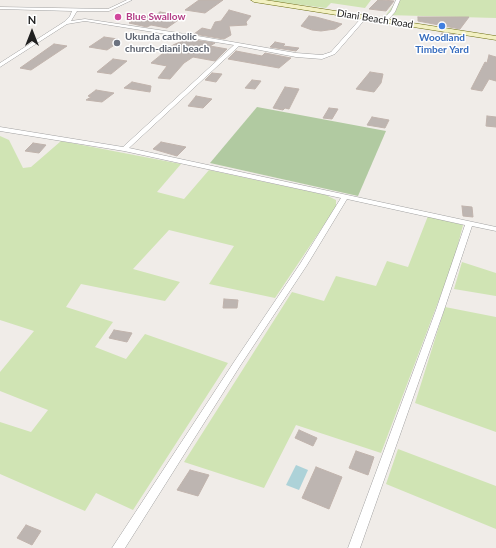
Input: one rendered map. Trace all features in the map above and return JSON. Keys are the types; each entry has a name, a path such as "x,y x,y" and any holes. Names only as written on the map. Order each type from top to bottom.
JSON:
{"main road":[{"name":"Diani Beach Road","path":"254,0 496,38"}],"street":[{"path":"0,8 109,10 130,0"},
{"path":"385,20 393,12 398,0"},
{"path":"0,65 66,23 72,17 75,10"},
{"path":"72,17 296,55 325,57 333,53 365,17"},
{"path":"66,23 85,20"},
{"path":"124,149 238,44"},
{"path":"0,129 124,149 496,229"},
{"path":"118,548 346,197"},
{"path":"354,548 440,310 469,224"}],"green space":[{"path":"371,0 365,8 331,3 326,8 271,1"},
{"path":"397,0 496,0 496,18 386,15"},
{"path":"257,107 386,131 358,196 210,163"},
{"path":"0,136 9,140 23,168 31,167 61,141 181,164 157,192 184,199 209,170 326,195 336,200 336,207 275,298 209,284 234,246 169,230 133,269 180,282 165,301 81,284 66,307 113,322 95,347 126,359 145,334 228,363 133,510 96,493 85,511 0,474 0,422 31,432 48,410 0,391 0,372 34,331 0,320"},
{"path":"428,216 463,225 454,260 381,453 296,425 264,488 184,462 292,292 324,301 336,276 376,286 387,261 408,267"},
{"path":"462,262 496,273 496,296 454,289"},
{"path":"445,307 496,317 496,432 415,403"},
{"path":"398,449 496,486 496,529 386,484"}],"water":[{"path":"296,465 308,470 299,490 286,485"}],"building":[{"path":"199,0 223,0 205,13 185,10"},
{"path":"378,0 394,1 386,11 369,9"},
{"path":"229,10 251,16 246,22 247,25 229,26 231,35 224,39 194,34 202,28 211,30 215,22 221,21"},
{"path":"160,12 184,16 167,28 151,25 147,27 129,23 145,15 153,17"},
{"path":"309,16 342,24 335,29 321,31 312,30 301,26"},
{"path":"418,17 469,17 460,29 418,21"},
{"path":"442,33 457,35 453,42 438,40"},
{"path":"104,37 118,39 115,41 119,42 107,50 89,47"},
{"path":"187,39 215,43 210,46 227,49 215,61 193,57 184,63 170,79 158,78 167,66 151,63 173,45"},
{"path":"275,42 285,44 283,46 299,48 296,51 270,47"},
{"path":"54,44 67,46 31,70 20,68"},
{"path":"236,51 262,56 265,53 291,58 279,68 228,59"},
{"path":"489,55 496,57 496,81 489,79 482,91 471,89 485,62 487,63"},
{"path":"113,59 127,61 111,74 97,72"},
{"path":"370,72 383,74 381,83 374,92 356,89"},
{"path":"212,73 222,74 216,82 205,80"},
{"path":"252,80 261,81 255,89 245,88"},
{"path":"132,82 151,86 150,92 124,88"},
{"path":"285,87 299,89 289,109 285,108 283,110 273,108"},
{"path":"96,90 114,93 102,102 86,100 91,97 88,96"},
{"path":"196,96 212,99 203,108 188,106"},
{"path":"329,108 338,109 332,119 323,118"},
{"path":"487,116 496,117 496,127 486,126"},
{"path":"372,117 389,120 385,128 367,125"},
{"path":"161,142 186,147 177,156 153,149"},
{"path":"33,143 46,145 39,153 25,151"},
{"path":"462,206 472,207 473,217 463,216"},
{"path":"224,299 238,300 237,308 223,308"},
{"path":"114,330 132,333 127,342 109,338"},
{"path":"299,430 317,438 313,446 295,438"},
{"path":"356,451 374,457 368,475 349,468"},
{"path":"316,467 342,477 329,509 302,498"},
{"path":"190,470 209,475 198,496 177,490"},
{"path":"26,525 41,531 32,545 17,538"}],"place":[{"name":"Blue Swallow","path":"118,17"},
{"name":"Woodland Timber Yard","path":"442,26"},
{"name":"Ukunda catholic church-diani beach","path":"117,43"}]}
